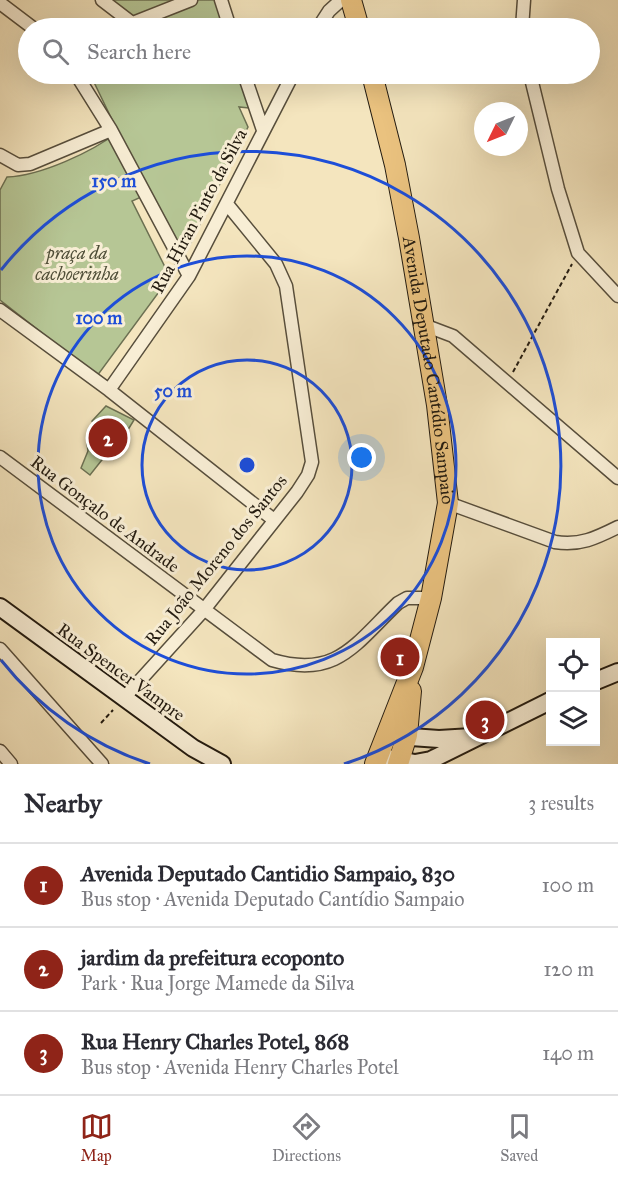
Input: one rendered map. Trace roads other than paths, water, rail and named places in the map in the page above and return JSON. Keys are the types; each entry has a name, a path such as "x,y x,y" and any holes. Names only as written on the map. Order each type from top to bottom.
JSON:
{"main road":[{"path":"351,0 357,18"},
{"name":"Avenida Deputado Cantídio Sampaio","path":"375,84 396,165 424,325 437,405 447,503 431,598 413,668 380,752"},
{"name":"Avenida Deputado Cantídio Sampaio","path":"399,763 407,735 413,668"}],"street":[{"path":"102,0 125,18"},
{"path":"140,18 158,6 191,0"},
{"path":"221,0 227,18"},
{"path":"324,18 341,0"},
{"path":"523,18 524,0"},
{"path":"0,3 20,18"},
{"path":"82,84 111,130 189,276"},
{"path":"247,84 262,130"},
{"name":"Rua Hiran Pinto da Silva","path":"109,390 189,276 287,84"},
{"path":"532,84 558,189 578,254 618,296"},
{"path":"0,155 18,165 30,164 111,130"},
{"name":"Rua João Moreno dos Santos","path":"124,698 203,611 308,475 312,452 286,286 276,264 227,204"},
{"path":"0,310 109,390 274,520"},
{"path":"424,325 453,336 618,478"},
{"name":"Rua Gonçalo de Andrade","path":"0,457 203,611 272,660 295,667 316,666 352,650 398,603 407,598 431,598"},
{"path":"447,503 555,542 572,545 589,541 618,527"},
{"name":"Rua Spencer Vampre","path":"0,607 193,748 222,764"},
{"path":"0,649 102,764"},
{"path":"600,679 618,672"},
{"path":"479,736 439,739 407,735 380,752 399,763 431,760 546,703"},
{"path":"0,751 11,764"}],"place":[{"name":"jardim da prefeitura ecoponto","path":"108,438"},
{"name":"Avenida Deputado Cantidio Sampaio, 830","path":"400,657"},
{"name":"Rua Henry Charles Potel, 868","path":"485,720"}],"park label":[{"name":"praça da cachoerinha","path":"77,263"}]}
